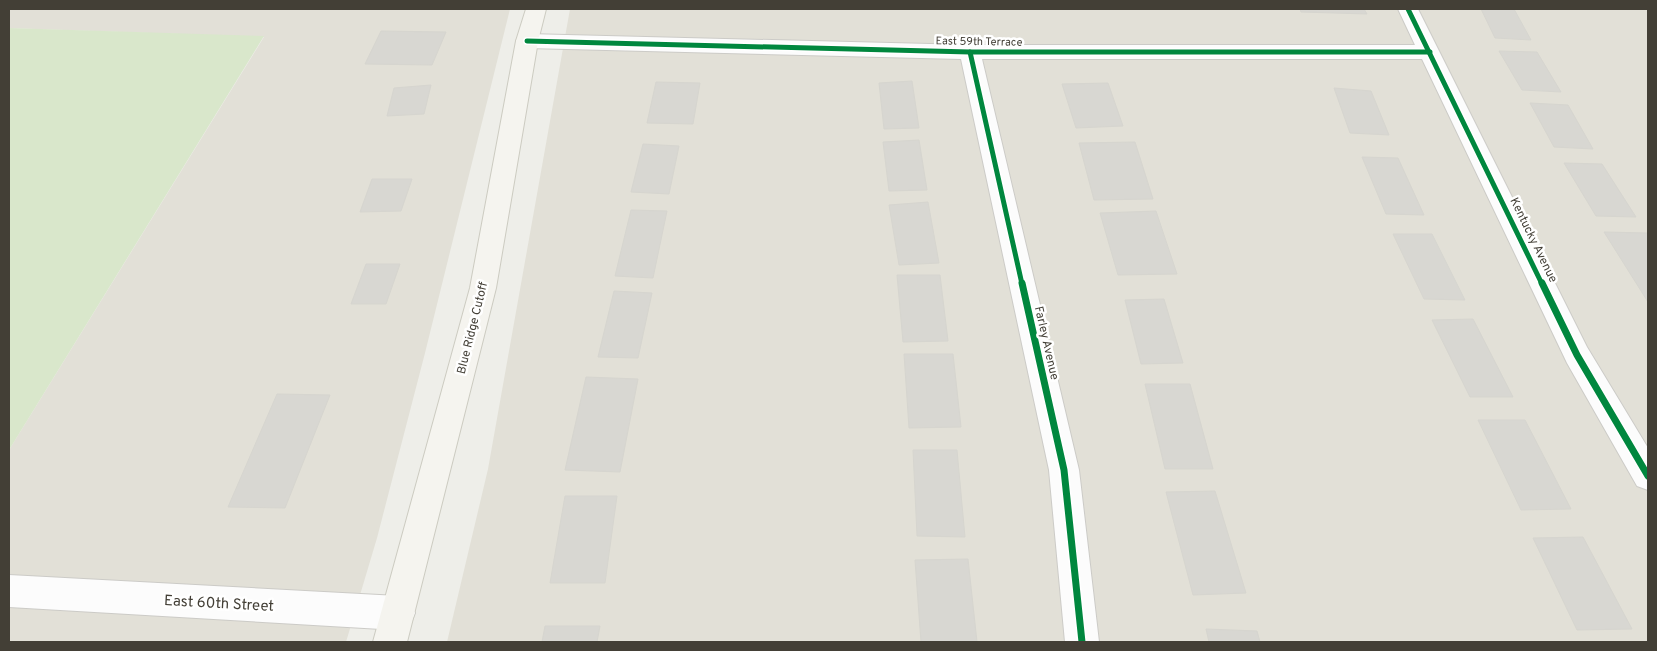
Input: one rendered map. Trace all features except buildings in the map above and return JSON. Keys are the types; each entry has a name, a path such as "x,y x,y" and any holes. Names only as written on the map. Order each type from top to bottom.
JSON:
{"main road":[{"name":"Blue Ridge Cutoff","path":"394,628 483,288 527,41 536,9"}],"street":[{"name":"Kentucky Avenue","path":"1408,9 1577,355 1648,476"},
{"name":"East 59th Terrace","path":"527,41 970,52 1430,52"},
{"name":"Farley Avenue","path":"970,52 1064,470 1082,642"},
{"name":"East 60th Street","path":"24,591 394,628"}],"shaded area":[{"path":"9,9 510,9 425,353 377,538 346,642 9,642 9,450 264,37 9,28"},
{"path":"570,9 1648,9 1648,642 447,642 488,469"}],"green space":[{"path":"9,28 264,36 9,450"}],"cycle path":[{"path":"1408,9 1577,355 1648,476"},
{"path":"527,41 970,52 1430,52"},
{"path":"970,52 1064,470 1082,642"}]}
